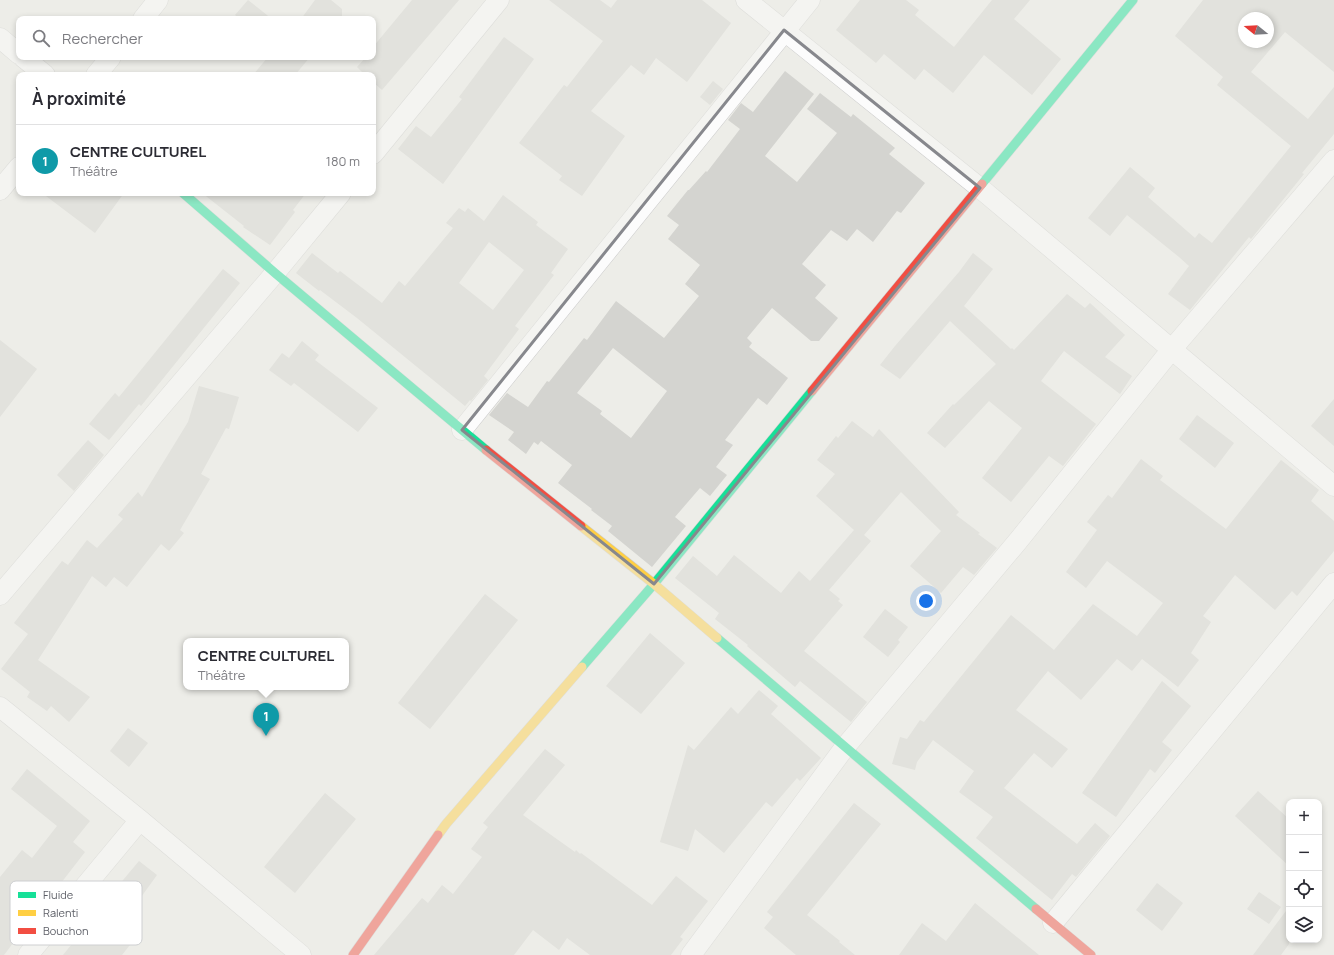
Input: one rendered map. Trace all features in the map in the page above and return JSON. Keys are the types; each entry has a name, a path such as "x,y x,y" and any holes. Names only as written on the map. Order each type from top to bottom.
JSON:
{"street":[{"path":"145,16 158,0"},
{"path":"376,150 499,0"},
{"path":"746,0 980,188 1334,486"},
{"path":"462,430 784,30 810,0"},
{"path":"352,955 446,824 654,584 1133,0"},
{"path":"0,38 16,51"},
{"path":"27,60 41,72"},
{"path":"98,72 108,60"},
{"path":"691,955 845,747 1018,541 1172,349 1334,160"},
{"path":"0,190 16,171"},
{"path":"186,196 275,273 462,430 654,584 1092,955"},
{"path":"0,595 275,273 339,196"},
{"path":"1053,923 1334,583"},
{"path":"0,707 140,820 301,955"},
{"path":"89,881 140,820"},
{"path":"28,955 36,945"}],"highlighted area":[{"path":"784,30 980,188 654,584 462,430"}],"building":[{"path":"248,0 268,16 236,16 235,15"},
{"path":"315,0 331,0 342,9 342,16 303,16"},
{"path":"412,0 459,0 382,90 376,85 376,72 362,72 357,67 363,60 376,60 376,43"},
{"path":"549,0 600,0 611,8 617,0 702,0 731,23 687,82 656,58 644,75 631,65 591,111 625,136 582,196 559,180 562,176 519,143 564,85 567,87 603,41"},
{"path":"860,0 906,0 919,10 915,15 954,47 992,0 1030,0 1014,19 1061,59 1032,95 984,55 953,93 924,69 915,80 884,54 876,63 836,30"},
{"path":"1203,0 1334,0 1334,72 1285,32 1274,45 1274,12 1238,12 1238,48 1271,48 1251,72 1308,119 1334,87 1334,134 1302,173 1304,174 1251,239 1249,237 1190,310 1168,294 1189,266 1127,215 1110,236 1088,218 1130,167 1155,188 1148,197 1195,238 1199,233 1212,243 1291,146 1217,85 1223,77 1175,36"},
{"path":"504,37 534,59 443,184 398,149 416,126 431,137 462,99 459,97"},
{"path":"266,60 308,60 298,72 256,72"},
{"path":"785,71 814,94 765,156 797,182 837,133 807,109 820,93 851,117 853,114 895,148 889,154 925,183 901,213 897,211 873,242 857,229 847,241 831,230 802,264 826,285 815,298 838,318 819,341 811,341 772,308 747,338 752,343 749,347 788,378 767,405 758,398 725,440 733,445 716,467 727,475 710,496 700,488 675,517 686,526 652,567 608,531 612,526 558,483 572,465 541,441 538,445 534,442 526,454 508,440 514,432 489,415 507,393 528,407 547,381 549,382 584,338 587,340 616,301 664,338 699,296 685,284 700,265 668,239 679,225 667,216 688,190 706,171 707,172 740,129 728,120 741,103 753,112","holes":["613,348 667,391 631,438 600,414 602,411 577,393"]},
{"path":"713,81 723,89 710,105 700,97"},
{"path":"503,195 538,222 536,225 568,249 551,273 554,275 515,326 519,329 484,376 488,380 465,406 357,318 296,273 312,253 338,273 340,271 382,303 399,281 405,286 453,228 446,223 459,208 465,212 468,208 484,221","holes":["489,242 524,270 493,310 459,283"]},
{"path":"46,196 122,196 95,233"},
{"path":"206,196 304,196 293,210 295,212 270,245 243,227 244,226"},
{"path":"973,253 993,269 964,306 1011,349 1012,348 1014,350 1067,294 1085,308 1090,303 1125,335 1105,357 1132,376 1120,394 1064,351 1041,381 1096,424 1063,466 1049,456 1011,502 982,478 1022,428 989,401 945,448 927,433 953,404 954,405 996,364 950,321 900,379 880,365 959,272"},
{"path":"223,269 240,283 141,406 139,404 109,440 89,424 115,393 119,397"},
{"path":"0,340 37,369 0,417"},
{"path":"302,341 319,355 315,360 378,408 358,432 294,383 291,386 269,370 282,353 289,358"},
{"path":"199,386 239,397 229,429 226,428 201,474 210,479 180,530 184,533 169,551 161,544 127,587 114,577 106,587 92,576 38,660 90,697 69,722 51,706 47,711 27,697 30,692 1,669 28,634 14,623 62,561 68,565 87,540 97,548 123,519 118,515 138,492 142,497 188,422"},
{"path":"1334,399 1334,446 1311,426"},
{"path":"1197,415 1234,443 1215,468 1179,439"},
{"path":"852,421 873,437 879,429 959,512 956,515 997,548 974,575 963,567 941,593 910,566 941,531 901,492 864,535 871,541 829,590 840,599 838,601 843,605 804,651 867,702 851,722 800,681 795,687 747,646 748,645 715,619 719,613 675,578 693,556 717,576 734,555 781,593 799,571 810,581 854,530 816,496 835,474 817,460 836,436 838,438"},
{"path":"88,440 104,455 74,491 57,475"},
{"path":"1141,459 1163,476 1160,480 1226,529 1281,460 1319,490 1311,501 1334,521 1334,551 1297,596 1292,591 1275,610 1235,575 1203,616 1211,622 1191,653 1199,660 1178,687 1142,659 1132,671 1117,659 1081,700 1048,671 1016,710 1068,749 1052,768 1034,753 1004,788 1077,844 1095,823 1110,836 1076,877 1072,874 1052,900 976,838 993,817 959,792 974,771 933,740 917,762 915,770 892,764 900,737 907,739 920,720 924,722 1011,615 1054,650 1093,604 1137,636 1163,603 1107,561 1086,588 1066,572 1097,530 1087,522 1108,495 1112,498"},
{"path":"485,594 518,620 430,729 398,703"},
{"path":"885,609 908,627 898,640 900,642 888,657 863,637"},
{"path":"650,633 685,663 641,714 606,686"},
{"path":"1162,681 1191,706 1162,742 1172,750 1155,773 1150,769 1116,817 1082,793"},
{"path":"759,690 778,706 771,714 821,758 800,781 797,778 772,807 766,802 724,853 695,829 688,851 660,842 688,745 694,750 731,707 738,714"},
{"path":"128,728 148,743 129,767 110,751"},
{"path":"545,749 565,765 523,815 575,852 576,850 580,854 581,853 652,905 676,876 708,901 680,937 683,939 671,955 590,955 567,938 559,950 533,930 514,955 374,955 422,898 428,903 442,885 453,894 482,857 471,849 488,827 483,823"},
{"path":"27,769 90,821 73,842 85,852 63,881 10,881 10,945 12,945 4,955 0,955 0,877 22,850 32,858 57,826 11,789"},
{"path":"1258,791 1286,816 1286,863 1235,816"},
{"path":"325,793 356,819 295,893 264,867"},
{"path":"854,803 881,824 807,915 855,955 796,955 764,928 773,917 767,912"},
{"path":"139,861 157,875 142,896 142,881 122,881"},
{"path":"1157,883 1183,903 1162,931 1136,910"},
{"path":"1259,892 1281,907 1269,924 1247,909"},
{"path":"975,903 1039,955 899,955 922,923 946,941"},
{"path":"1286,911 1286,943 1289,944 1281,955 1253,955"},
{"path":"71,945 130,945 122,955 63,955"}],"traffic: fast":[{"path":"982,184 1133,0"},
{"path":"186,196 275,273 486,450"},
{"path":"582,667 654,584 812,391"},
{"path":"717,638 1036,909"}],"traffic: slow":[{"path":"581,526 654,584 717,638"},
{"path":"438,835 582,667"}],"traffic: jam":[{"path":"812,391 982,184"},
{"path":"486,450 581,526"},
{"path":"353,955 438,835"},
{"path":"1036,909 1091,955"}],"place":[{"name":"CENTRE CULTUREL","path":"266,736"}]}
